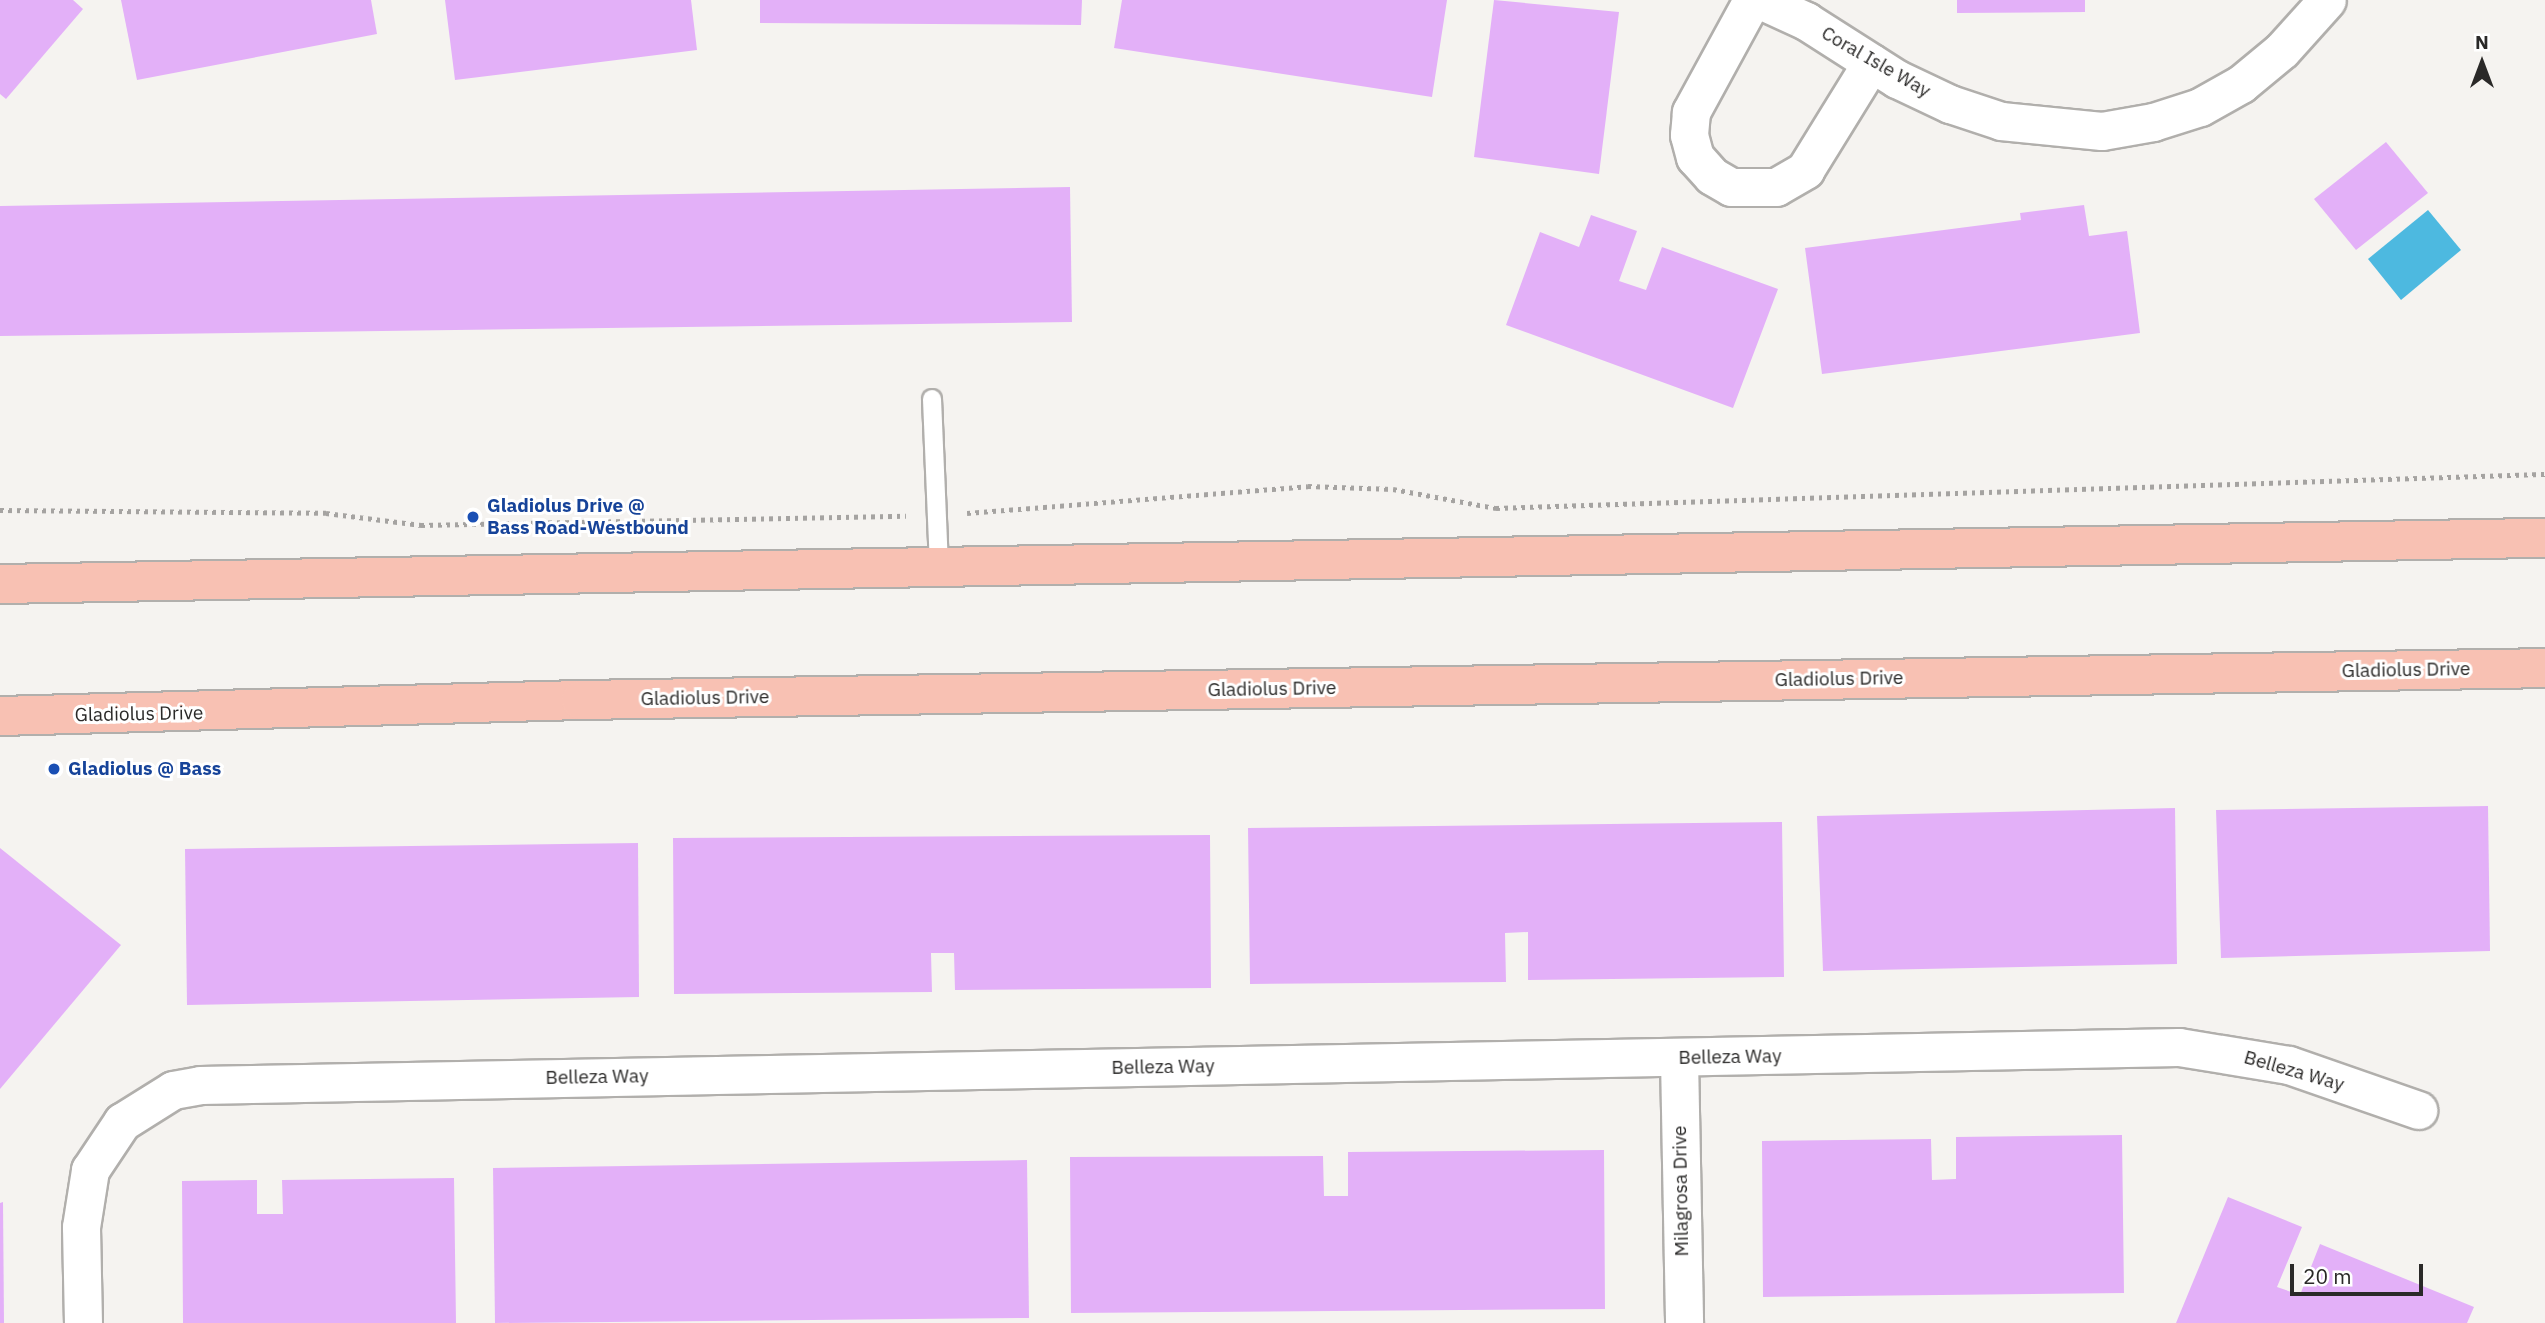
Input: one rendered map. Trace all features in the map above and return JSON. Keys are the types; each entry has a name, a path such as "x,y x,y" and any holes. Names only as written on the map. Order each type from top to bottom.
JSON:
{"main road":[{"path":"0,584 2545,538"},
{"name":"Gladiolus Drive","path":"0,716 581,700 2545,668"}],"street":[{"path":"1752,0 1691,112 1689,135 1695,157 1712,176 1731,187 1776,187 1805,170 1871,63"},
{"name":"Coral Isle Way","path":"1760,0 1812,10 1871,63 1950,104 2001,121 2102,131 2153,122 2200,107 2241,84 2282,50 2327,0"},
{"name":"Belleza Way","path":"83,1323 80,1227 90,1170 122,1122 164,1095 200,1084 2179,1047 2289,1065 2418,1110"},
{"name":"Milagrosa Drive","path":"1679,1058 1684,1323"}],"lane":[{"path":"932,399 939,566"}],"path":[{"path":"0,509 326,513 421,525 936,515 1308,486 1393,489 1496,508 2545,474"}],"water":[{"path":"2428,210 2461,250 2401,300 2368,259"}],"building":[{"path":"0,0 73,0 83,9 6,99 0,94"},
{"path":"121,0 371,0 377,34 137,80"},
{"path":"445,0 691,0 697,50 455,80"},
{"path":"760,0 1082,0 1081,25 760,23"},
{"path":"1122,0 1447,0 1432,97 1114,48"},
{"path":"1494,0 1619,12 1599,174 1474,157"},
{"path":"1957,0 2085,0 2085,12 1957,13"},
{"path":"2386,142 2428,193 2356,250 2314,199"},
{"path":"1070,187 1072,322 0,336 0,206"},
{"path":"2084,205 2089,236 2127,231 2140,333 1822,374 1805,248 2021,220 2020,213"},
{"path":"1591,215 1637,231 1619,281 1646,290 1662,247 1778,289 1733,408 1506,325 1540,232 1579,247"},
{"path":"2488,806 2490,951 2221,958 2216,810"},
{"path":"2175,808 2177,964 1823,971 1817,816"},
{"path":"1782,822 1784,977 1528,980 1528,932 1505,933 1506,982 1250,984 1248,828"},
{"path":"1210,835 1211,988 955,990 954,953 931,953 932,992 674,994 673,838"},
{"path":"638,843 639,997 187,1005 185,849"},
{"path":"0,848 121,945 0,1089"},
{"path":"2122,1135 2124,1293 1763,1297 1762,1141 1931,1139 1932,1180 1956,1179 1956,1137"},
{"path":"1604,1150 1605,1309 1071,1313 1070,1157 1323,1156 1324,1196 1348,1196 1348,1152"},
{"path":"1027,1160 1029,1318 495,1323 493,1168"},
{"path":"454,1178 456,1323 183,1323 182,1181 257,1180 257,1214 283,1214 282,1180"},
{"path":"2228,1197 2302,1227 2277,1287 2300,1295 2320,1244 2474,1307 2467,1323 2176,1323"},
{"path":"3,1202 4,1323 0,1323 0,1203"}],"place":[{"name":"Gladiolus Drive @ Bass Road-Westbound","path":"473,517"},
{"name":"Gladiolus @ Bass","path":"54,769"}]}
